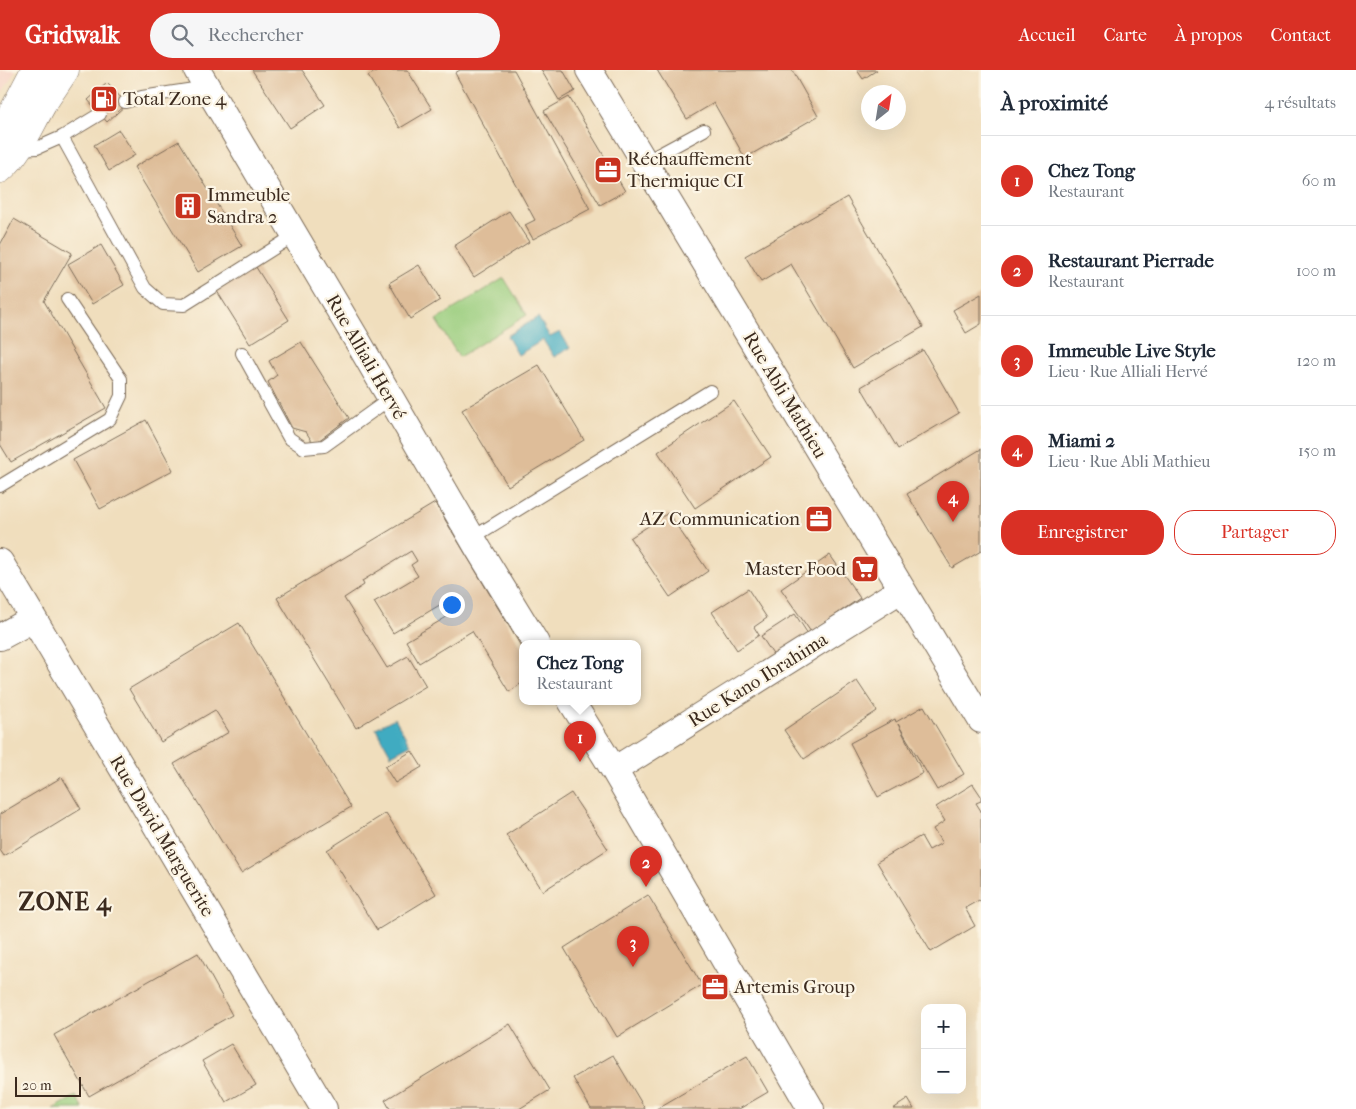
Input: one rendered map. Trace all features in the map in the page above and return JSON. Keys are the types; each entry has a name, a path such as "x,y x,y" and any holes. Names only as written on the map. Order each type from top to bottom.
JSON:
{"main road":[{"path":"5,152 35,70"},
{"path":"5,152 44,102 65,70"}],"street":[{"name":"Rue Abli Mathieu","path":"589,70 981,720"},
{"name":"Rue Alliali Hervé","path":"202,78 472,538 534,640"},
{"name":"Rue David Marguerite","path":"0,562 324,1109"},
{"name":"Rue Kano Ibrahima","path":"614,770 902,589"},
{"path":"0,637 33,619"},
{"path":"573,705 614,770 811,1109"}],"lane":[{"path":"125,102 202,78"},
{"path":"5,152 37,148 62,137 100,114"},
{"path":"645,162 704,130"},
{"path":"62,137 145,288 164,304 184,305 295,235"},
{"path":"0,486 110,418 121,396 121,379 67,298"},
{"path":"242,353 289,438 304,448 324,446 391,398"},
{"path":"472,538 710,392"}],"shaded area":[{"path":"0,70 16,70 0,96"}],"green space":[{"path":"504,278 527,315 459,357 436,320"},
{"path":"76,1096 83,1109 53,1109"}],"water":[{"path":"538,317 550,337 560,332 570,348 554,357 543,340 518,355 507,336"},
{"path":"395,718 410,745 391,755 376,728"}],"building":[{"path":"252,70 302,70 325,105 290,128"},
{"path":"378,70 407,70 432,109 400,128 368,76"},
{"path":"460,70 514,70 590,209 533,239 525,225 535,220 455,73"},
{"path":"541,70 563,70 575,91 559,100"},
{"path":"657,70 792,70 818,116 745,158 714,103 687,119"},
{"path":"857,70 877,70 863,79"},
{"path":"107,83 127,104 107,122 88,100"},
{"path":"569,97 625,191 600,205 544,111"},
{"path":"119,130 135,155 109,171 94,145"},
{"name":"Immeuble Sandra 2","path":"179,141 242,246 198,272 134,167"},
{"path":"847,197 923,327 853,368 791,264 761,282 745,256"},
{"path":"509,211 529,242 474,277 454,246"},
{"path":"14,219 72,253 44,301 106,408 11,462 0,444 0,245"},
{"path":"101,245 124,285 92,304 68,264"},
{"path":"254,264 289,320 250,344 215,288"},
{"path":"419,265 440,300 410,319 389,283"},
{"path":"981,294 981,324 966,333 953,310"},
{"path":"301,342 349,418 314,444 306,432 292,428 268,382 277,375 269,361"},
{"path":"923,350 959,413 898,449 861,387"},
{"path":"539,365 584,440 508,486 462,410"},
{"path":"734,401 771,457 695,508 658,452"},
{"path":"146,420 173,470 100,509 73,460"},
{"path":"981,449 981,551 952,568 907,494"},
{"path":"435,503 519,643 519,685 509,692 472,631 419,663 406,641 450,615 443,603 393,633 374,602 418,576 411,565 417,561 411,551 362,581 364,585 344,598 387,668 408,656 426,686 356,728 277,598"},
{"path":"668,513 708,571 670,597 630,538"},
{"path":"830,555 860,598 811,632 781,589"},
{"path":"748,589 767,618 754,627 759,635 737,650 712,612"},
{"path":"795,614 808,634 774,656 761,636"},
{"path":"239,623 351,807 241,873 174,764 229,732 215,710 161,742 129,689"},
{"path":"857,681 877,711 804,759 784,730"},
{"path":"924,706 964,774 937,790 898,724 923,773 878,797 850,743 895,719 896,722"},
{"path":"412,751 422,767 395,783 385,767"},
{"path":"62,777 81,809 4,856 0,850 0,814"},
{"path":"973,784 981,796 981,801 976,803 981,811 981,903 979,900 965,908 975,926 931,952 877,862 921,836 929,850 942,843 933,829 945,821 936,807"},
{"path":"571,793 608,849 543,891 506,835"},
{"path":"386,813 436,894 377,930 327,850"},
{"path":"648,895 702,985 617,1037 564,948"},
{"path":"198,953 232,1015 89,1096 54,1035"},
{"path":"510,1024 550,1090 519,1109 390,1109 385,1100"},
{"path":"231,1044 256,1085 226,1102 202,1061"},
{"path":"613,1055 645,1109 591,1109 573,1078"},
{"path":"747,1056 768,1092 739,1109 656,1109"},
{"path":"908,1099 914,1109 893,1109"}],"place":[{"name":"Total Zone 4","path":"104,99"},
{"name":"Réchauffement Thermique CI","path":"608,170"},
{"name":"Immeuble Sandra 2","path":"188,206"},
{"name":"AZ Communication","path":"819,519"},
{"name":"Miami 2","path":"953,522"},
{"name":"Master Food","path":"865,569"},
{"name":"Chez Tong","path":"580,762"},
{"name":"Restaurant Pierrade","path":"646,887"},
{"name":"Immeuble Live Style","path":"633,967"},
{"name":"Artemis Group","path":"715,987"}],"district":[{"name":"ZONE 4","path":"65,902"}]}
